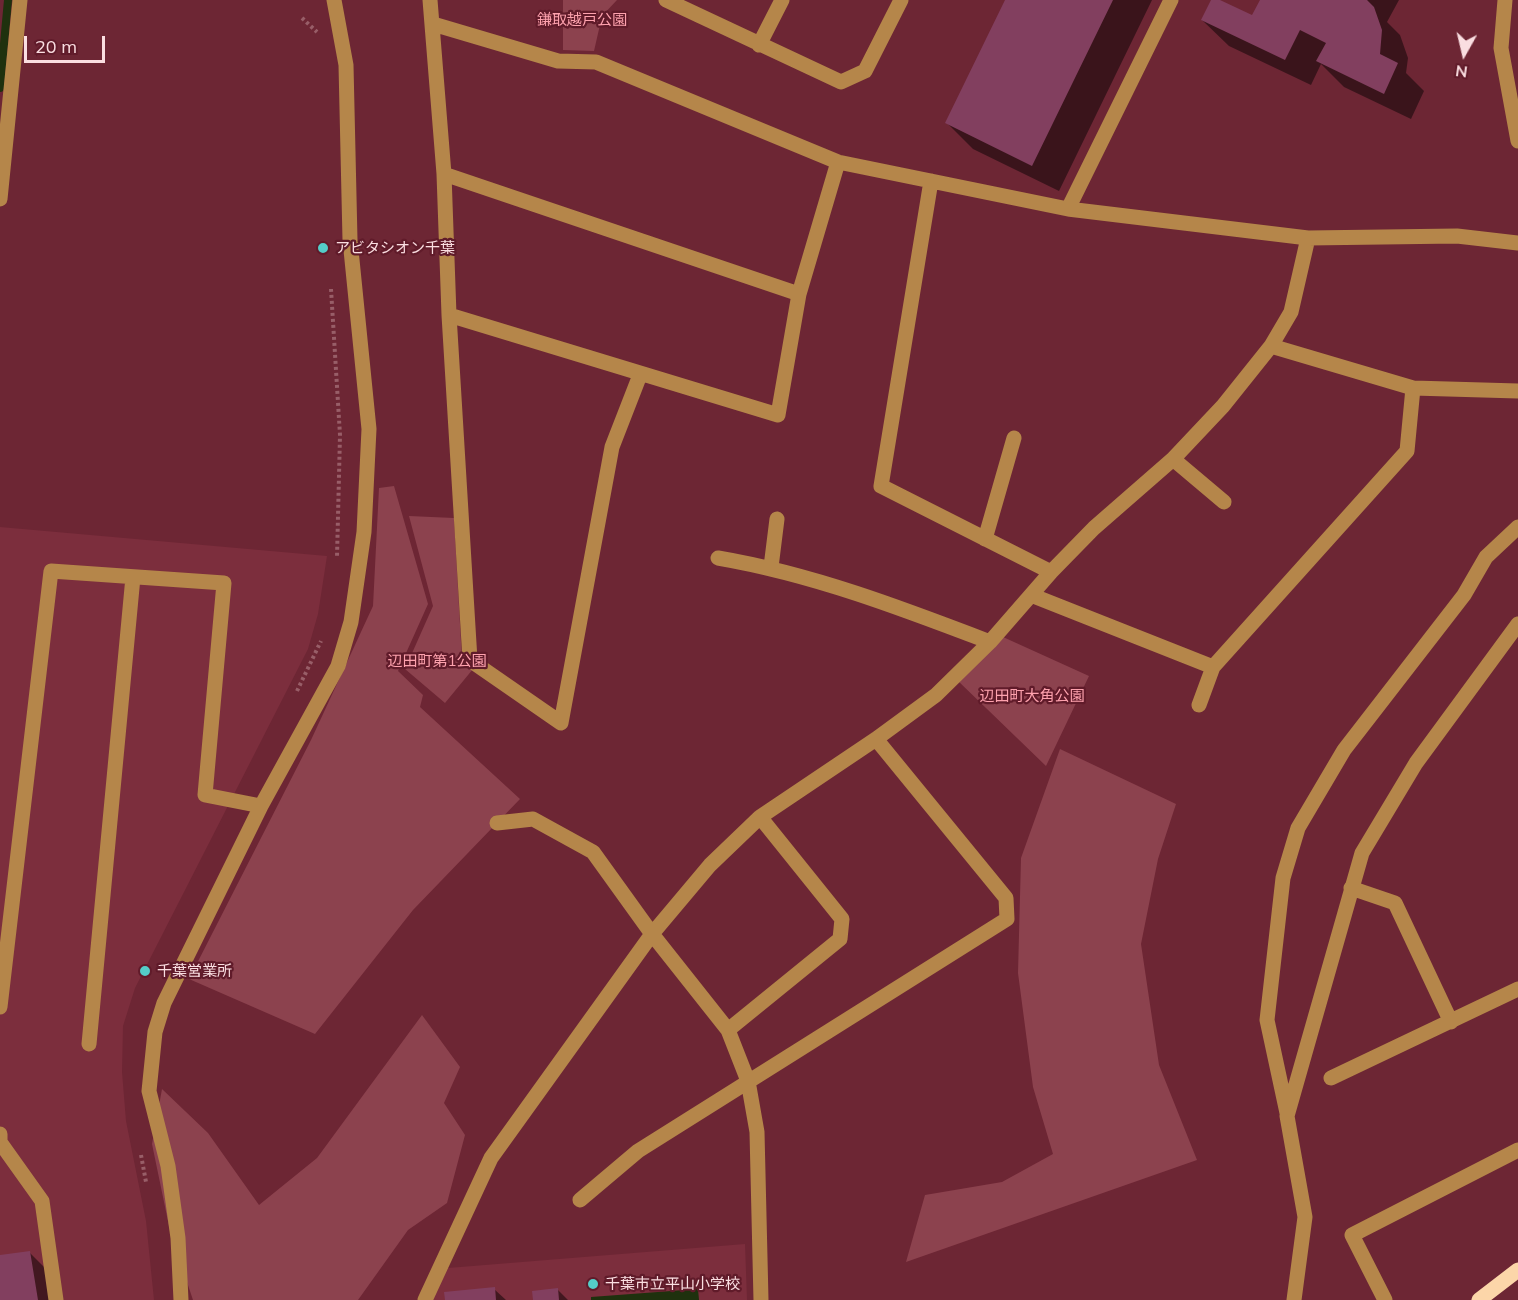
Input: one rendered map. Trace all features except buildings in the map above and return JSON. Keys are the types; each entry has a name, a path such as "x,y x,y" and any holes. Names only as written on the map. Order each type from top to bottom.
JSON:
{"main road":[{"path":"1479,1300 1518,1270"}],"street":[{"path":"0,199 20,0"},
{"path":"181,1300 178,1238 168,1166 149,1091 154,1032 164,1003 261,806 338,666 351,622 364,532 369,429 350,240 346,65 334,0"},
{"path":"430,0 434,24 444,174 449,315 470,660 561,723 612,447 640,375"},
{"path":"666,0 841,82 865,71 902,0"},
{"path":"759,45 782,0"},
{"path":"1068,209 1172,0"},
{"path":"1505,0 1501,48 1518,141"},
{"path":"434,24 558,61 596,62 838,162 1068,209 1308,238 1457,236 1518,243"},
{"path":"449,315 640,375 778,415 799,294 838,162"},
{"path":"444,174 799,294"},
{"path":"931,181 881,486 1051,572"},
{"path":"425,1300 491,1158 652,934 710,865 760,817 876,739 936,695 990,642 1051,572 1094,528 1173,459 1223,406 1271,346 1291,312 1308,238"},
{"path":"1271,346 1413,388 1518,392"},
{"path":"1199,705 1213,667 1407,450 1413,388"},
{"path":"985,539 1014,438"},
{"path":"1173,459 1224,502"},
{"path":"771,567 777,519"},
{"path":"1294,1300 1305,1217 1267,1020 1283,878 1298,828 1344,750 1464,596 1486,557 1518,527"},
{"path":"718,558 771,567 884,602 990,642"},
{"path":"0,1007 51,571 224,583 205,795 261,806"},
{"path":"88,1044 133,577"},
{"path":"1031,595 1213,667"},
{"path":"1287,1116 1362,854 1416,763 1518,624"},
{"path":"580,1200 638,1151 1007,919 1006,898 876,739"},
{"path":"728,1030 840,939 842,919 760,817"},
{"path":"497,823 533,819 593,852 652,934 728,1030 748,1081 757,1132 761,1300"},
{"path":"1351,888 1395,903 1451,1022"},
{"path":"1331,1078 1518,989"},
{"path":"0,1134 0,1142 42,1202 56,1300"},
{"path":"1385,1300 1352,1235 1518,1150"}],"path":[{"path":"302,18 321,35"},
{"path":"331,282 340,435 336,565"},
{"path":"293,700 325,633"},
{"path":"138,1144 148,1190"}],"shaded area":[{"name":"千葉営業所","path":"0,527 327,556 318,614 308,649 135,988 123,1026 122,1072 126,1121 146,1221 154,1300 0,1300"},
{"name":"千葉市立平山小学校","path":"745,1244 747,1300 431,1300 448,1268"},
{"path":"698,1289 699,1300 591,1300 591,1297"}],"green space":[{"name":"鎌取越戸公園","path":"563,0 617,0 602,16 594,51 563,50"},
{"path":"394,486 428,604 398,671 423,695 420,707 520,799 413,910 315,1034 189,979 311,740 373,606 379,488"},
{"name":"辺田町第1公園","path":"409,516 454,518 462,660 473,669 445,703 405,669 433,606"},
{"name":"辺田町大角公園","path":"1003,637 1089,676 1046,766 957,680"},
{"path":"1060,749 1176,804 1158,859 1141,944 1159,1065 1197,1160 906,1262 925,1195 1002,1182 1053,1154 1033,1087 1018,973 1021,858"},
{"path":"422,1015 460,1067 444,1103 465,1135 447,1203 408,1230 358,1300 193,1300 170,1231 152,1144 162,1089 208,1133 259,1205 317,1158"}],"waterway":[{"path":"0,88 8,0"}],"place":[{"name":"アビタシオン千葉","path":"323,248"},
{"name":"千葉営業所","path":"145,971"},
{"name":"千葉市立平山小学校","path":"593,1284"}]}
